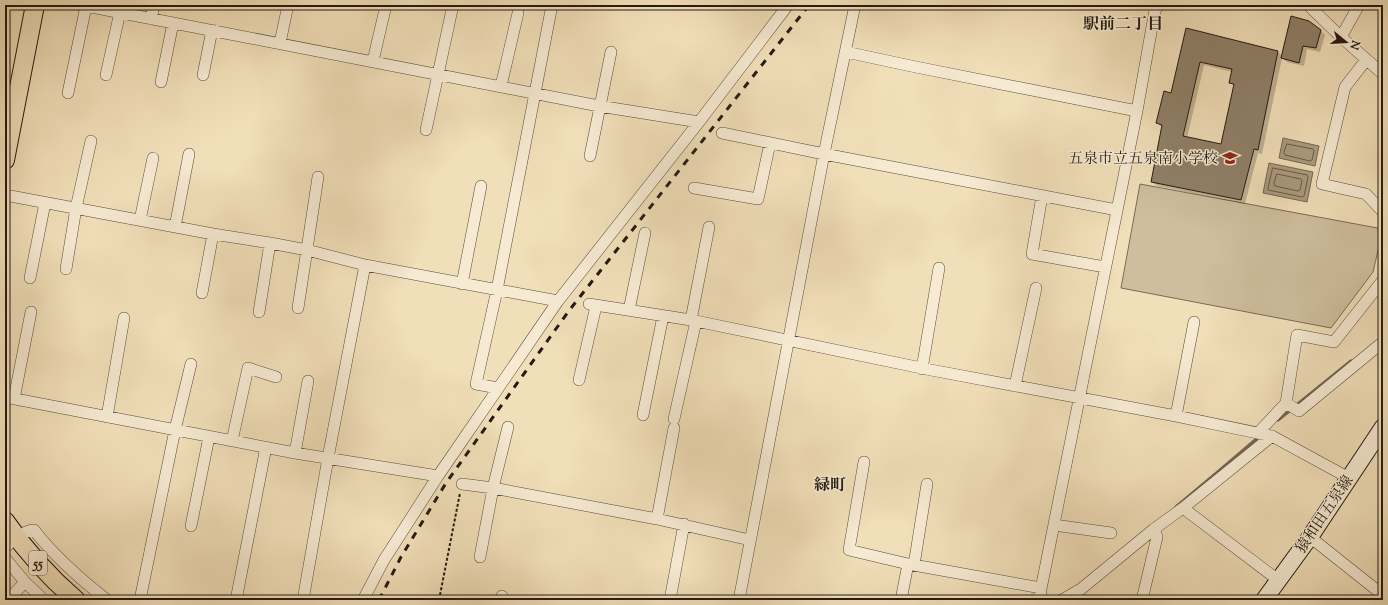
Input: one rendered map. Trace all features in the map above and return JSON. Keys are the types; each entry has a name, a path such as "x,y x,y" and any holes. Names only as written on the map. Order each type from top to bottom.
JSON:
{"main road":[{"path":"5,160 35,5"},
{"name":"猿和田五泉線","path":"1264,600 1310,537 1383,427"},
{"name":"55","path":"5,520 11,542 28,553 76,600"}],"street":[{"path":"68,93 84,5 599,106 699,122"},
{"path":"151,19 154,5"},
{"path":"280,44 288,5"},
{"path":"373,61 386,5"},
{"path":"426,130 453,5"},
{"path":"498,388 476,384 497,290 552,5"},
{"path":"363,600 384,560 438,476 558,301 699,122 788,5"},
{"path":"739,600 824,154 856,5"},
{"path":"864,462 848,550 1040,596 1137,110 1155,10 1159,5"},
{"path":"1308,5 1341,38 1383,74"},
{"path":"1341,38 1359,5"},
{"path":"106,75 120,12"},
{"path":"501,86 518,13"},
{"path":"161,82 173,23"},
{"path":"203,75 212,30"},
{"path":"590,156 611,52"},
{"path":"846,52 1137,110"},
{"path":"1366,60 1345,87 1322,184 1366,194 1383,212"},
{"path":"722,133 1117,210"},
{"path":"66,269 76,208 90,141"},
{"path":"694,188 758,199 770,143"},
{"path":"175,227 189,154"},
{"path":"140,220 153,158"},
{"path":"298,308 318,177"},
{"path":"462,284 481,186"},
{"path":"5,195 307,250 365,265 558,301"},
{"path":"1042,196 1032,254 1105,267"},
{"path":"30,278 45,203"},
{"path":"657,519 694,320 709,227"},
{"path":"629,310 645,233"},
{"path":"202,293 213,234"},
{"path":"259,312 270,243"},
{"path":"303,600 328,458 365,265"},
{"path":"922,369 939,268"},
{"path":"1258,433 1286,403 1297,335 1334,342 1383,280"},
{"path":"1015,386 1036,288"},
{"path":"579,380 593,305 694,320 922,369 1176,416 1272,436 1349,478"},
{"path":"31,312 10,398 295,453 438,476"},
{"path":"643,414 663,316"},
{"path":"107,417 124,318"},
{"path":"1176,416 1194,322"},
{"path":"1286,403 1299,411 1383,342"},
{"path":"140,600 175,430 191,364"},
{"path":"232,441 248,368 276,377"},
{"path":"295,453 308,381"},
{"path":"480,557 493,488 508,427"},
{"path":"1062,600 1081,589 1272,436"},
{"path":"191,526 209,437"},
{"path":"236,600 266,447"},
{"path":"462,484 493,488 684,524 750,540"},
{"path":"901,600 911,564 927,484"},
{"path":"1183,508 1278,580"},
{"path":"670,600 684,524"},
{"path":"1054,525 1111,533"},
{"path":"1142,600 1157,537 1154,529"},
{"path":"11,542 28,530 34,530 49,549 69,569 107,600"},
{"path":"1310,537 1383,594"},
{"path":"5,558 25,582 44,600"},
{"path":"5,597 10,598 25,582"}],"path":[{"path":"439,600 462,484"}],"shaded area":[{"path":"1140,184 1383,229 1373,272 1331,328 1121,288"}],"water":[{"path":"1283,138 1319,146 1315,166 1279,158"},
{"path":"1269,163 1313,172 1307,202 1263,193"}],"building":[{"path":"1291,16 1309,21 1321,30 1316,48 1303,46 1299,63 1281,58"},
{"path":"1186,28 1278,51 1258,150 1254,149 1241,200 1151,182 1162,125 1156,123 1164,91 1171,93","holes":["1200,62 1232,69 1229,83 1234,84 1221,144 1183,136"]}],"waterway":[{"path":"1278,420 1351,361"},
{"path":"1176,507 1260,436"},
{"path":"1050,600 1062,595"}],"railway":[{"path":"379,600 401,557 446,483 568,312 809,5"}],"place":[{"name":"五泉市立五泉南小学校","path":"1230,158"}],"district":[{"name":"駅前二丁目","path":"1123,23"},
{"name":"緑町","path":"830,484"}]}
